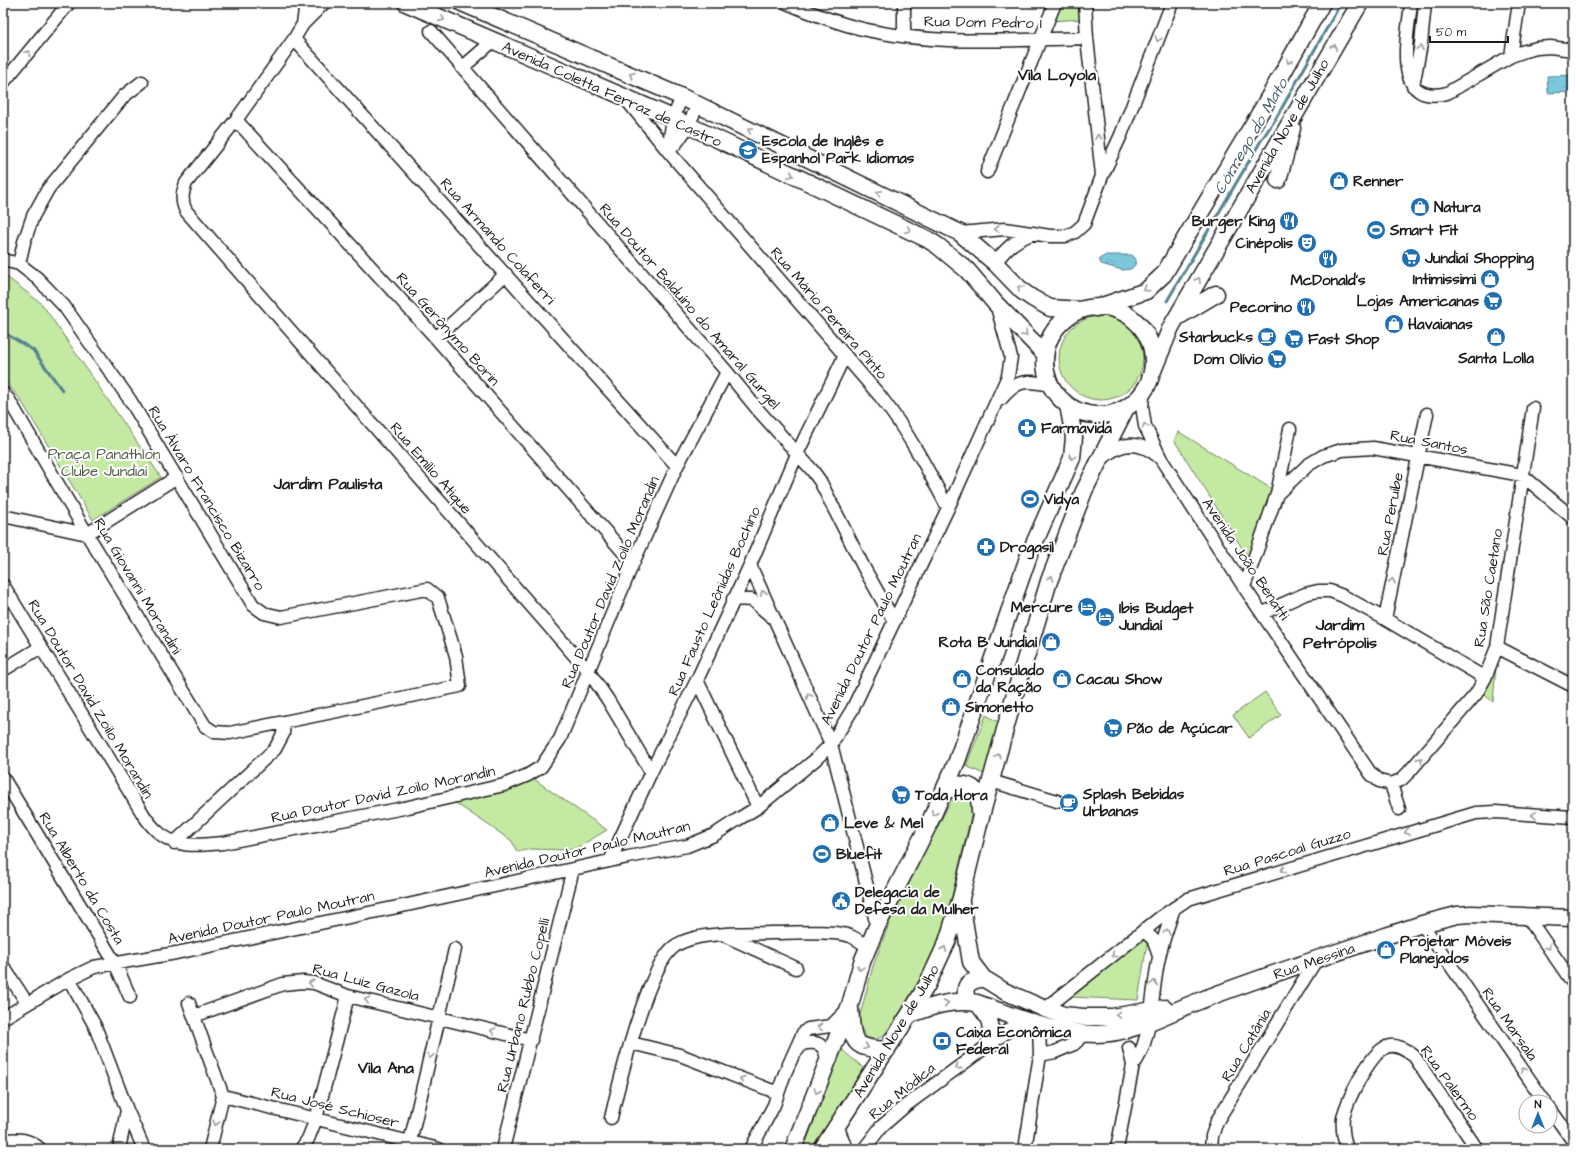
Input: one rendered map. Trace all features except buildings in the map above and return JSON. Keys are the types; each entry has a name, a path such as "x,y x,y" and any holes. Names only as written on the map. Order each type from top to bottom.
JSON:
{"main road":[{"name":"Avenida Coletta Ferraz de Castro","path":"406,3 673,118 927,239 938,246 967,270 996,304 1045,354"},
{"name":"Avenida Coletta Ferraz de Castro","path":"462,3 682,97 960,233 995,263 1022,291 1050,308 1089,309"},
{"name":"Avenida Nove de Julho","path":"1089,309 1146,291 1164,274 1264,106 1322,3"},
{"name":"Avenida Nove de Julho","path":"1147,384 1176,318 1360,3"},
{"path":"1278,180 1295,114"},
{"path":"1176,318 1216,294"},
{"path":"1089,309 1111,309 1125,314 1137,323 1146,335 1151,349 1152,364 1147,384 1136,400 1126,408 1112,413 1092,414 1079,411 1068,406 1058,396 1046,375 1045,354 1050,338 1056,328 1067,317 1089,309"},
{"path":"793,1149 850,1005 862,962 868,947 943,794 957,761 1029,555 1072,458 1074,437 1068,406"},
{"name":"Avenida Nove de Julho","path":"822,1149 909,1015 927,985 940,958 961,898 980,820 1014,697 1049,582 1084,491 1126,408"},
{"path":"943,794 952,785 957,784 963,784 977,791 980,800 980,820"},
{"name":"Rua Messina","path":"961,898 971,962 983,978 1004,991 1045,1009 1064,1015 1083,1017 1149,1016 1198,1001 1422,924 1457,916 1471,914 1573,918"},
{"path":"983,978 969,983 965,991 972,1002 989,1018 991,1026 990,1044"},
{"name":"Rua Messina","path":"909,1015 932,1006 950,1002 972,1002 1063,1032 1086,1033 1115,1033 1134,1028 1149,1016"},
{"path":"850,1005 852,1032 856,1042 865,1049 886,1050"},
{"path":"836,1127 845,1149"}],"street":[{"path":"3,83 69,3"},
{"path":"303,24 306,3"},
{"path":"236,120 294,39 303,24 324,3"},
{"name":"Rua Dom Pedro I","path":"787,3 847,25 904,36 943,40 1087,38"},
{"path":"904,3 904,36"},
{"path":"987,172 1055,3"},
{"path":"1085,3 1087,38 1102,176"},
{"path":"960,233 1005,229 1050,236 1066,236 1075,232 1084,224 1102,176 1121,135 1172,3"},
{"path":"1411,3 1406,62 1408,77 1413,86 1428,95 1436,96 1447,94 1511,56 1537,48 1550,47 1573,50"},
{"path":"1413,86 1421,44 1425,3"},
{"path":"1511,56 1519,3"},
{"name":"Rua Doutor Balduíno do Amaral Gurgel","path":"431,31 727,372 759,411 812,470 827,492 864,568 894,621"},
{"name":"Rua Armando Colaferri","path":"294,39 677,466"},
{"path":"462,68 493,41"},
{"path":"19,264 24,242 33,216 48,189 124,96 142,82"},
{"path":"668,151 673,118 682,97"},
{"name":"Rua Mário Pereira Pinto","path":"625,98 668,151 845,355 899,421 927,468 948,508"},
{"path":"668,151 674,146 688,126 698,105"},
{"name":"Rua Emílio Atique","path":"236,120 186,183 183,191 182,202 186,211 589,672 608,700 651,772"},
{"name":"Rua Gerônymo Borin","path":"236,120 436,338 633,563"},
{"path":"995,263 1005,250 1013,243 1034,233"},
{"name":"Rua Álvaro Francisco Bizarro","path":"3,260 19,264 37,278 64,306 130,400 253,605 264,613 281,617 427,589 438,598 456,656 460,686 284,722"},
{"path":"436,338 506,274"},
{"path":"996,304 1011,357 1008,376 997,404"},
{"name":"Rua Fausto Leônidas Bochino","path":"610,861 651,772 697,680 750,564 797,454 845,355"},
{"name":"Rua Doutor David Zoilo Morandin","path":"3,584 143,814 157,832 174,843 196,846 223,843 404,808 508,784 541,767 560,739 633,563 677,466 727,372"},
{"path":"997,404 1009,390 1017,384 1029,382 1050,384"},
{"name":"Avenida João Benatti","path":"1147,384 1142,406 1145,426 1161,459 1244,587 1371,774 1379,781 1391,784"},
{"name":"Rua Giovanni Morandini","path":"3,393 9,400 87,534 205,726 214,732 230,733 284,722"},
{"name":"Avenida Doutor Paulo Moutran","path":"3,1018 69,979 94,967 176,953 687,846 714,835 758,807 816,759 830,744 852,710 997,404"},
{"name":"Rua São Caetano","path":"1391,784 1401,780 1409,772 1467,706 1485,678 1497,647 1533,408"},
{"name":"Rua Peruíbe","path":"1385,619 1427,414"},
{"path":"1244,587 1277,494 1290,429"},
{"name":"Avenida João Benatti","path":"1099,463 1117,447 1131,445 1151,450 1161,459"},
{"name":"Rua Santos","path":"1277,494 1308,465 1323,456 1342,450 1374,448 1522,475 1573,518"},
{"path":"3,516 87,534 177,477"},
{"path":"750,564 830,744 877,926"},
{"path":"1263,613 1304,594 1318,591 1330,591 1343,596 1385,619 1485,678"},
{"path":"733,599 752,600 776,621"},
{"path":"3,670 41,647"},
{"path":"1497,647 1573,686"},
{"path":"697,680 758,807"},
{"path":"174,843 275,749 283,734 284,722"},
{"name":"Rua Alberto da Costa","path":"4,779 115,963 130,997"},
{"path":"992,781 1057,801"},
{"path":"1391,784 1399,809"},
{"name":"Rua Pascoal Guzzo","path":"1045,1009 1144,930 1188,899 1476,812 1573,817"},
{"name":"Rua Urbano Rubbo Copelli","path":"503,1149 573,869"},
{"path":"1133,1065 1138,1059 1144,1043 1159,956 1174,908"},
{"path":"1526,915 1572,981"},
{"name":"Rua Marsala","path":"1422,924 1539,1094"},
{"path":"1144,930 1153,939 1159,956"},
{"path":"723,934 796,968"},
{"path":"611,1118 631,1043 653,980 669,952 676,946 687,940 723,934 840,934 850,936 868,947"},
{"path":"410,1142 455,948"},
{"name":"Rua Catânia","path":"1211,1149 1212,1136 1218,1121 1316,960"},
{"path":"3,966 27,1003"},
{"path":"69,979 95,1026 127,1110 144,1149"},
{"name":"Rua Luiz Gazola","path":"194,1016 293,982 314,983 348,996 531,1040"},
{"path":"301,1149 308,1139 316,1119 348,996"},
{"path":"189,1003 223,1096 210,1149"},
{"path":"751,1149 763,1128 803,1033 808,1029 831,1026 850,1005"},
{"name":"Rua Módica","path":"864,1149 881,1127 905,1106 1023,1020"},
{"path":"1025,1149 1040,1055 1039,1025"},
{"path":"1040,1055 1055,1052 1074,1044 1086,1033"},
{"path":"1115,1033 1129,1048 1133,1065 1117,1149"},
{"path":"631,1043 680,1055 778,1092"},
{"path":"793,1056 802,1044 816,1043 821,1045 825,1050 828,1063"},
{"path":"1129,1048 1140,1046 1144,1043"},
{"name":"Rua Palermo","path":"1347,1149 1344,1139 1343,1120 1348,1101 1355,1086 1372,1059 1382,1049 1393,1046 1406,1049 1414,1056 1477,1149"},
{"name":"Rua José Schioser","path":"223,1096 439,1149"},
{"path":"118,1149 127,1110"},
{"path":"1558,1120 1573,1141"},
{"path":"3,1140 21,1139 33,1143 40,1149"}],"green space":[{"path":"1061,3 1081,3 1083,19 1051,21"},
{"name":"Praça Panathlon Clube Jundiaí","path":"3,274 42,304 161,477 93,520 20,399 3,379"},
{"path":"1101,316 1109,317 1124,323 1136,335 1142,350 1142,366 1136,381 1124,393 1109,399 1101,400 1093,399 1078,393 1066,381 1060,366 1059,358 1060,350 1066,335 1078,323 1093,317"},
{"path":"1179,432 1272,489 1254,549 1247,556 1174,440"},
{"path":"1497,656 1493,702 1482,693"},
{"path":"1265,692 1281,715 1249,738 1233,715"},
{"path":"986,715 998,722 986,775 966,766"},
{"path":"528,775 607,830 573,850 531,849 517,852 512,841 448,798"},
{"path":"956,790 976,795 951,900 954,918 909,1004 883,1036 875,1040 866,1037 858,1023 873,966 890,921"},
{"path":"1142,938 1147,944 1138,1000 1069,997"},
{"path":"841,1048 863,1068 816,1149 802,1149 807,1140"}],"water":[{"path":"1573,75 1573,92 1548,93 1547,76"},
{"path":"1106,255 1132,255 1136,259 1135,265 1131,269 1122,270 1101,264 1099,259"}],"waterway":[{"name":"Córrego do Mato","path":"1167,301 1262,139 1275,120 1341,3"},
{"path":"3,332 33,350 62,390"}],"place":[{"name":"Escola de Inglês e Espanhol Park Idiomas","path":"748,150"},
{"name":"Renner","path":"1339,181"},
{"name":"Natura","path":"1420,207"},
{"name":"Burger King","path":"1289,221"},
{"name":"Smart Fit","path":"1376,230"},
{"name":"Cinépolis","path":"1307,243"},
{"name":"Jundiaí Shopping","path":"1411,258"},
{"name":"McDonald's","path":"1328,259"},
{"name":"Intimissimi","path":"1490,279"},
{"name":"Lojas Americanas","path":"1493,301"},
{"name":"Pecorino","path":"1306,307"},
{"name":"Havaianas","path":"1394,324"},
{"name":"Starbucks","path":"1267,337"},
{"name":"Santa Lolla","path":"1496,337"},
{"name":"Fast Shop","path":"1294,339"},
{"name":"Dom Olívio","path":"1277,359"},
{"name":"Farmavida","path":"1027,428"},
{"name":"Vidya","path":"1030,499"},
{"name":"Drogasil","path":"986,547"},
{"name":"Mercure","path":"1087,607"},
{"name":"Ibis Budget Jundiaí","path":"1105,617"},
{"name":"Rota B Jundiaí","path":"1051,642"},
{"name":"Consulado da Ração","path":"962,679"},
{"name":"Cacau Show","path":"1062,679"},
{"name":"Simonetto","path":"951,707"},
{"name":"Pão de Açúcar","path":"1113,728"},
{"name":"Toda Hora","path":"901,795"},
{"name":"Splash Bebidas Urbanas","path":"1069,803"},
{"name":"Leve & Mel","path":"830,823"},
{"name":"Bluefit","path":"822,854"},
{"name":"Delegacia de Defesa da Mulher","path":"841,901"},
{"name":"Projetar Móveis Planejados","path":"1386,950"},
{"name":"Caixa Econômica Federal","path":"942,1041"}],"district":[{"name":"Vila Loyola","path":"1057,74"},
{"name":"Jardim Paulista","path":"328,483"},
{"name":"Jardim Petrópolis","path":"1340,633"},
{"name":"Vila Ana","path":"386,1067"}]}
